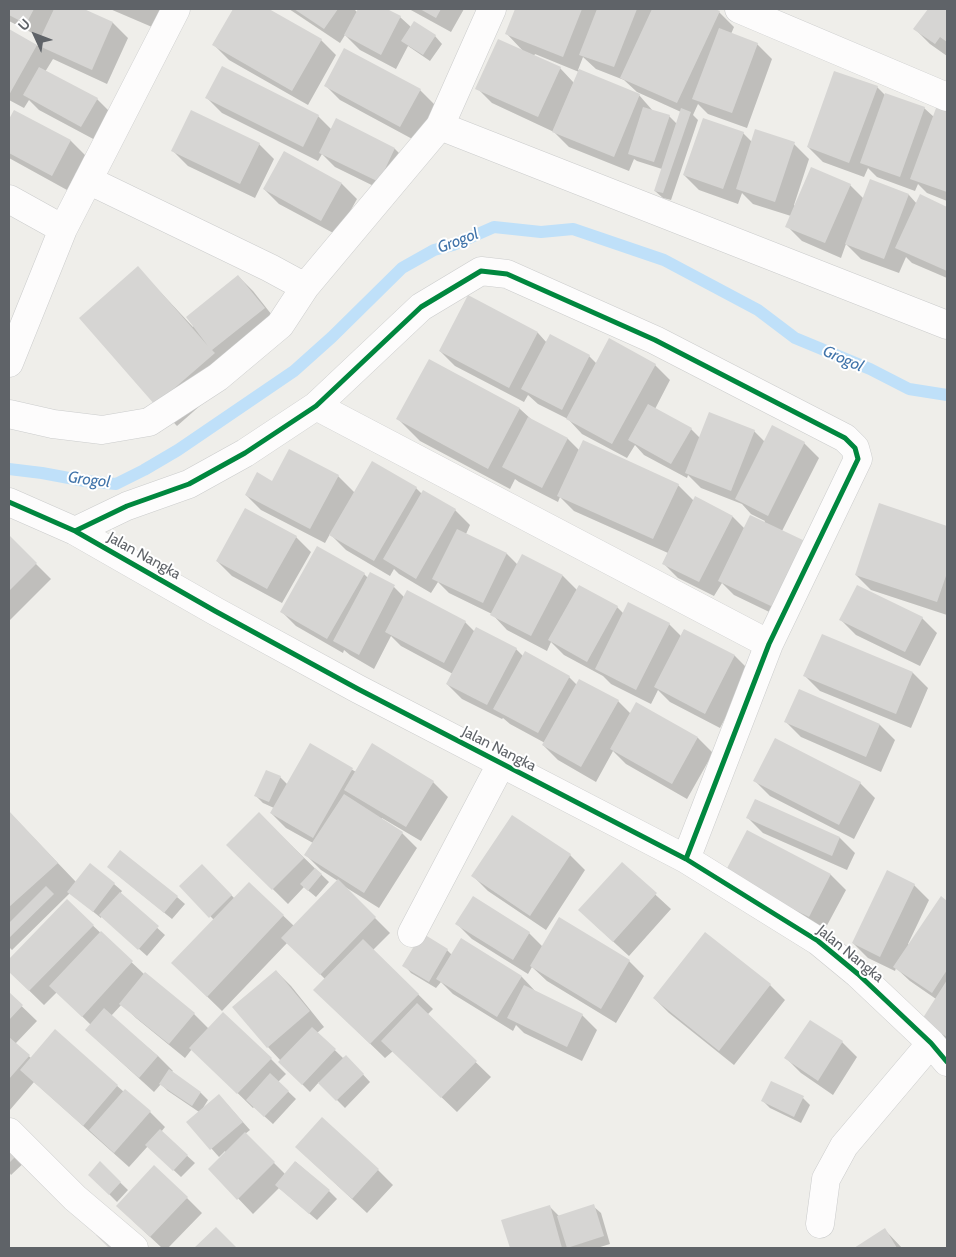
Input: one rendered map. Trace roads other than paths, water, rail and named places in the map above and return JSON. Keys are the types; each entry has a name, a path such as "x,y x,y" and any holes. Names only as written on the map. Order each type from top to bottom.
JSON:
{"street":[{"path":"9,363 63,229 176,9"},
{"path":"9,414 53,424 102,430 149,422 218,376 280,325 305,287 440,126 492,9"},
{"path":"739,9 947,97"},
{"path":"440,126 947,325"},
{"path":"88,180 270,268 305,287"},
{"path":"9,199 63,229"},
{"path":"75,531 127,506 189,484 245,453 316,406 421,307 481,271 508,274 655,340 845,438 855,448 858,459 769,644 686,859"},
{"path":"316,406 769,644"},
{"name":"Jalan Nangka","path":"9,502 75,531 358,689 686,859 818,941 858,974 939,1053"},
{"path":"412,933 501,764"},
{"path":"820,1224 826,1179 844,1146 939,1053"},
{"path":"9,1132 75,1198 134,1248"}],"waterway":[{"name":"Grogol","path":"9,469 116,484 178,450 294,371 332,337 402,268 434,250 453,245 494,227 541,232 573,229 664,260 758,310 795,338 870,369 909,389 947,395"}]}
